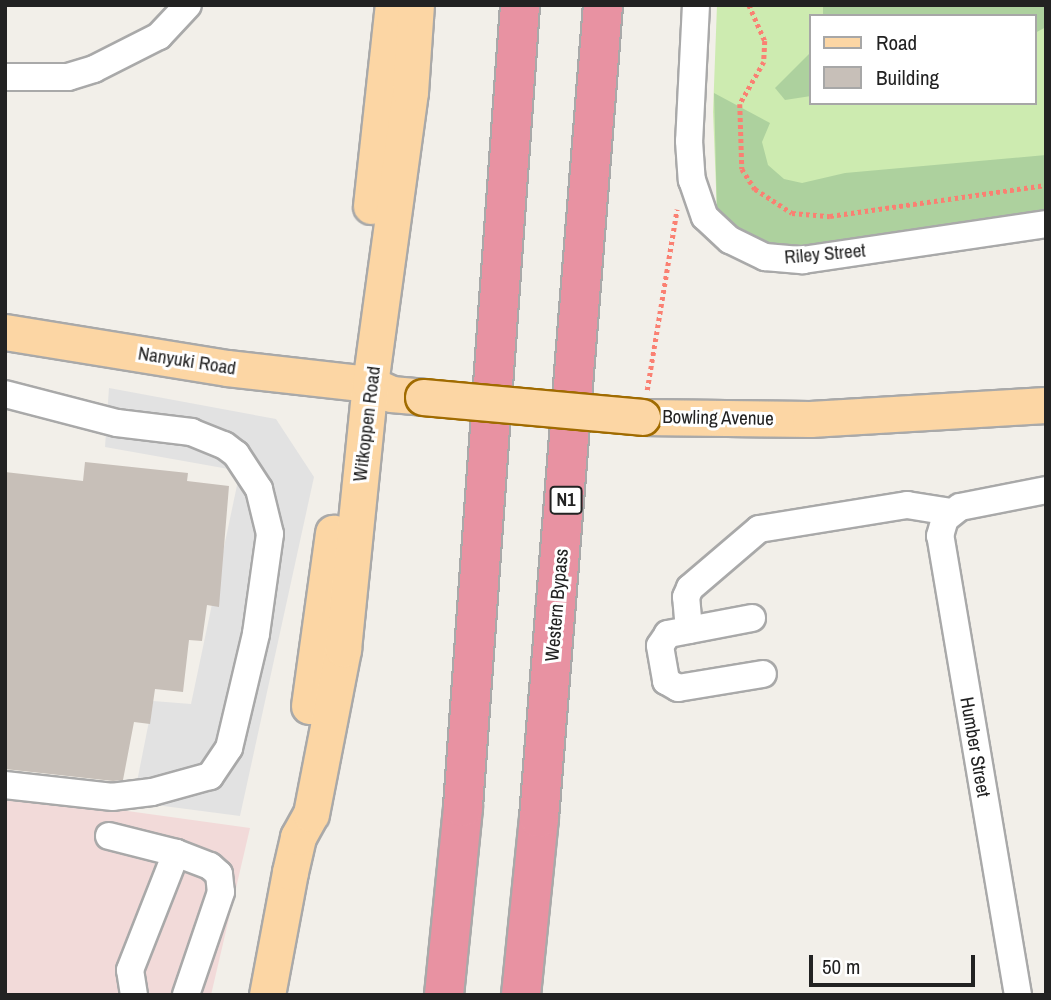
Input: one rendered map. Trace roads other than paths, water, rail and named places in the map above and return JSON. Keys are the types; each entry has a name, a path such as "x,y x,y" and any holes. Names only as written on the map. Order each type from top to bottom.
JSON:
{"highway":[{"path":"443,995 463,807 520,5"},
{"name":"Western Bypass","path":"521,995 550,693 603,5"}],"main road":[{"name":"Witkoppen Road","path":"376,392 393,5"},
{"name":"Witkoppen Road","path":"267,995 298,837 311,814 343,649 376,392 410,92 416,5"},
{"name":"Nanyuki Road","path":"5,332 376,392"},
{"name":"Nanyuki Road","path":"5,350 87,365 376,392"},
{"name":"Bowling Avenue","path":"376,392 642,417 810,419 1046,405"}],"street":[{"path":"5,77 43,79 94,69 159,36 188,5"},
{"name":"Riley Street","path":"696,5 689,141 692,180 705,216 730,240 765,257 803,260 1046,224"},
{"path":"5,394 117,424 191,432 224,444 236,454 259,489 270,534 256,634 229,748 210,776 152,792 113,797 5,785"},
{"path":"689,630 686,597 690,588 759,529 907,505 956,509 1046,490"},
{"name":"Humber Street","path":"956,509 941,527 941,549 1018,995"},
{"path":"752,618 662,638 662,658 671,687 764,674"},
{"path":"109,836 176,853 215,869 221,886 186,995"},
{"path":"134,995 130,970 176,853"}]}
